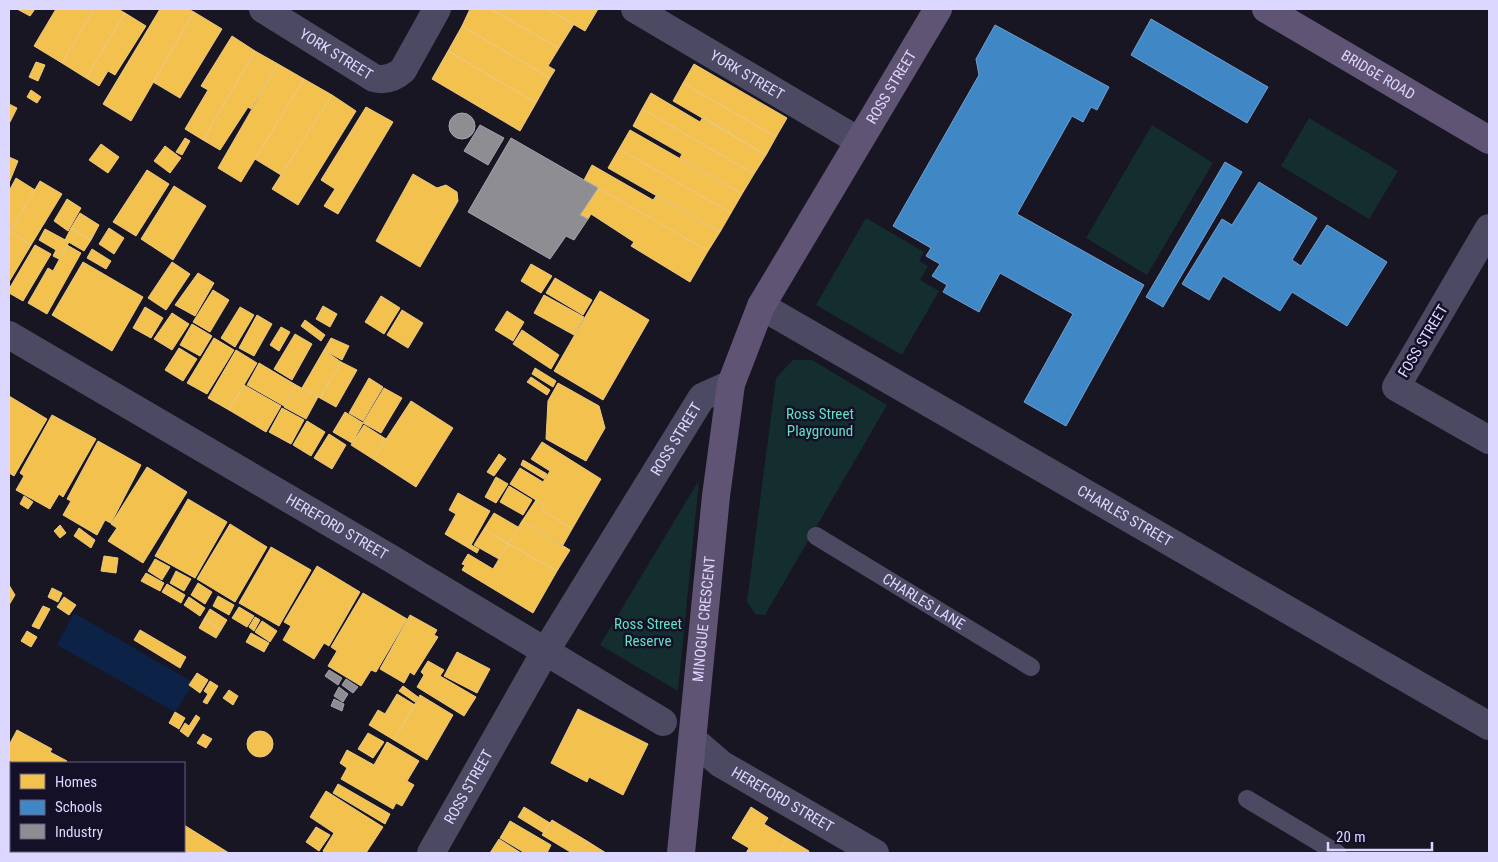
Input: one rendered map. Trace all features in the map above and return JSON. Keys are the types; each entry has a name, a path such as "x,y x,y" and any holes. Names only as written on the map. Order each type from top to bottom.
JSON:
{"main road":[{"name":"ROSS STREET","path":"731,384 761,306 938,9"},
{"name":"BRIDGE ROAD","path":"1266,9 1489,140"},
{"name":"MINOGUE CRESCENT","path":"681,853 716,496 731,384"}],"street":[{"name":"YORK STREET","path":"263,9 374,78 381,80 397,76 403,70 437,9"},
{"name":"YORK STREET","path":"634,9 859,141"},
{"name":"FOSS STREET","path":"1489,228 1396,387 1489,440"},
{"name":"CHARLES STREET","path":"761,306 1489,726"},
{"name":"HEREFORD STREET","path":"9,335 390,558 663,722"},
{"name":"ROSS STREET","path":"432,853 545,652 702,397 731,384"},
{"name":"HEREFORD STREET","path":"693,740 721,764 875,853"}],"lane":[{"name":"CHARLES LANE","path":"816,536 1032,667"},
{"path":"1248,799 1337,853"}],"green space":[{"path":"1309,118 1398,171 1369,219 1281,166"},
{"path":"1152,125 1213,163 1147,275 1086,238"},
{"path":"866,218 924,252 919,261 928,266 920,280 939,291 902,355 816,305"},
{"name":"Ross Street Playground","path":"793,360 812,360 887,405 765,615 755,614 747,602 776,378"},
{"name":"Ross Street Reserve","path":"699,480 678,691 600,645"}],"water":[{"path":"74,613 194,683 175,712 57,645"}],"building: Homes":[{"path":"17,9 35,9 30,16"},
{"path":"56,9 94,9 62,63 34,46"},
{"path":"94,9 118,9 125,13 86,78 62,63"},
{"path":"160,9 188,9 194,12 131,121 103,104"},
{"path":"470,9 490,9 559,48 548,66 555,70 550,78 462,26"},
{"path":"490,9 547,9 574,24 559,48"},
{"path":"547,9 598,9 585,31"},
{"path":"194,12 222,29 180,98 153,82"},
{"path":"125,13 146,26 115,75 108,71 99,86 86,78"},
{"path":"462,26 550,78 536,103 448,51"},
{"path":"232,36 255,51 203,140 185,129 208,90 201,86"},
{"path":"255,51 278,64 251,109 248,107 220,150 203,140"},
{"path":"448,51 536,103 520,131 432,79"},
{"path":"36,62 45,65 38,81 29,77"},
{"path":"278,64 304,79 241,182 218,168"},
{"path":"694,64 787,118 776,137 683,83"},
{"path":"304,79 332,95 281,175 255,159"},
{"path":"683,83 776,137 766,155 673,101"},
{"path":"31,90 41,97 37,103 27,97"},
{"path":"651,93 700,122 703,117 766,155 754,174 642,109"},
{"path":"332,95 356,111 298,205 272,189"},
{"path":"9,104 17,108 10,122 9,121"},
{"path":"366,107 393,122 338,214 324,206 335,189 321,180"},
{"path":"642,109 754,174 742,194 680,158 682,154 633,126"},
{"path":"630,130 742,194 731,213 619,149"},
{"path":"185,138 190,141 182,155 176,152"},
{"path":"101,144 119,157 108,173 89,160"},
{"path":"165,146 181,158 170,173 154,161"},
{"path":"619,149 731,213 720,232 608,168"},
{"path":"9,157 18,161 9,183"},
{"path":"592,165 653,200 656,196 720,232 708,251 584,180"},
{"path":"147,170 169,184 136,236 113,222"},
{"path":"413,174 437,188 446,185 457,192 458,201 420,267 376,241"},
{"path":"16,178 35,190 9,233 9,191"},
{"path":"40,181 62,194 31,245 10,232"},
{"path":"174,186 206,206 173,260 141,239"},
{"path":"598,188 708,251 690,282 631,246 634,242 591,214 588,219 580,215"},
{"path":"67,199 81,208 68,231 54,221"},
{"path":"80,213 99,225 91,240 71,228"},
{"path":"71,228 91,240 84,251 65,240"},
{"path":"109,228 124,238 114,254 99,244"},
{"path":"45,229 69,242 59,259 53,256 56,250 39,240"},
{"path":"9,233 31,245 9,282"},
{"path":"35,245 51,254 23,301 9,293 9,289"},
{"path":"67,245 81,253 47,314 28,303 48,268 53,271"},
{"path":"92,249 111,261 106,269 87,258"},
{"path":"83,262 143,297 112,351 52,315"},
{"path":"172,262 190,274 166,310 148,298"},
{"path":"531,264 552,276 541,293 521,281"},
{"path":"198,273 214,283 195,316 175,305"},
{"path":"555,278 592,300 583,315 546,293"},
{"path":"213,290 229,300 210,332 193,322"},
{"path":"600,291 649,320 603,400 554,371"},
{"path":"544,295 584,317 574,335 534,313"},
{"path":"381,296 400,308 384,334 365,322"},
{"path":"323,306 337,314 330,327 316,319"},
{"path":"145,307 163,318 151,338 133,328"},
{"path":"240,307 254,315 235,347 221,338"},
{"path":"402,310 423,323 408,348 387,335"},
{"path":"507,311 524,322 513,341 495,330"},
{"path":"172,313 189,324 172,350 154,339"},
{"path":"257,315 272,324 254,356 239,348"},
{"path":"305,320 325,335 321,341 301,326"},
{"path":"192,324 212,336 200,356 180,345"},
{"path":"281,327 290,332 279,351 270,345"},
{"path":"522,330 559,355 551,369 513,344"},
{"path":"295,334 312,344 292,380 274,369"},
{"path":"214,338 234,350 207,394 187,383"},
{"path":"331,338 349,346 342,360 324,350"},
{"path":"179,348 197,359 183,381 165,370"},
{"path":"236,350 257,363 229,410 208,398"},
{"path":"324,350 341,362 320,398 302,388"},
{"path":"341,362 357,370 336,407 320,398"},
{"path":"259,363 296,385 284,406 247,385"},
{"path":"535,368 556,381 553,387 532,374"},
{"path":"531,377 550,390 547,395 527,382"},
{"path":"369,378 383,387 363,421 349,413"},
{"path":"558,383 599,406 605,428 586,461 546,439 548,401"},
{"path":"244,385 281,406 266,432 229,410"},
{"path":"296,385 318,397 306,419 284,407"},
{"path":"384,388 402,398 381,433 363,423"},
{"path":"9,396 47,419 14,476 9,473"},
{"path":"411,401 453,428 416,487 373,459"},
{"path":"282,408 304,420 291,444 269,432"},
{"path":"345,412 363,423 352,443 333,432"},
{"path":"52,415 96,439 63,497 59,494 50,509 16,490 24,476 20,473"},
{"path":"307,421 325,432 311,456 293,445"},
{"path":"364,425 386,439 373,459 351,445"},
{"path":"329,434 346,445 332,469 314,458"},
{"path":"98,441 141,465 111,523 105,520 97,535 63,515 71,501 67,499"},
{"path":"542,442 601,479 572,529 541,509 544,505 510,484 520,468 543,482 550,471 531,459"},
{"path":"499,454 506,459 494,476 487,472"},
{"path":"523,460 547,474 544,479 521,465"},
{"path":"147,467 187,492 143,563 108,541 117,528 111,524"},
{"path":"496,477 508,484 496,503 485,497"},
{"path":"509,486 532,500 523,515 500,502"},
{"path":"458,493 490,511 471,545 479,549 477,553 445,534 456,514 449,510"},
{"path":"24,496 33,502 28,509 20,504"},
{"path":"188,499 227,522 195,578 155,556"},
{"path":"536,500 544,505 541,509 572,529 563,545 522,521"},
{"path":"494,513 518,527 508,544 484,529"},
{"path":"522,521 570,550 557,571 508,544"},
{"path":"230,524 267,547 235,602 197,579"},
{"path":"60,525 66,533 60,538 54,531"},
{"path":"79,528 95,540 91,548 74,536"},
{"path":"484,529 508,544 499,559 474,545"},
{"path":"508,544 557,571 533,613 462,570 465,565 462,564 468,554 493,569"},
{"path":"271,547 311,570 279,626 239,603"},
{"path":"104,556 118,558 116,573 101,571"},
{"path":"155,559 170,567 162,580 148,571"},
{"path":"317,566 360,592 329,646 324,643 314,659 283,640 291,626 284,622"},
{"path":"176,571 191,579 184,591 170,583"},
{"path":"146,573 164,583 160,591 141,581"},
{"path":"198,583 212,592 205,604 191,595"},
{"path":"167,584 185,595 181,603 162,592"},
{"path":"9,585 15,595 9,605"},
{"path":"52,588 62,593 58,602 48,597"},
{"path":"363,593 407,619 376,672 371,670 361,686 328,666 337,651 331,647"},
{"path":"218,596 234,605 229,615 213,606"},
{"path":"64,597 76,605 69,615 57,607"},
{"path":"189,597 205,608 200,616 184,605"},
{"path":"43,606 50,609 39,629 32,626"},
{"path":"239,607 254,616 247,627 232,618"},
{"path":"210,609 227,620 221,630 204,619"},
{"path":"410,615 437,630 434,635 438,637 414,675 410,672 404,683 380,669"},
{"path":"255,617 260,620 254,631 249,627"},
{"path":"204,619 221,630 216,638 199,628"},
{"path":"262,621 277,631 270,642 255,632"},
{"path":"140,630 186,657 180,668 134,640"},
{"path":"27,631 37,637 31,647 21,641"},
{"path":"251,633 269,643 264,652 246,642"},
{"path":"457,652 490,669 477,693 444,676"},
{"path":"428,661 444,670 440,676 476,697 464,716 417,687 424,675 421,672"},
{"path":"197,673 208,680 200,693 189,685"},
{"path":"210,681 218,686 207,704 203,702 208,694 204,691"},
{"path":"403,686 418,697 415,702 399,691"},
{"path":"229,690 238,696 233,705 223,698"},
{"path":"397,694 415,705 394,740 369,725 378,710 385,714"},
{"path":"420,695 453,715 427,760 394,740"},
{"path":"578,709 648,744 623,795 589,777 587,782 551,763"},
{"path":"175,712 185,718 179,729 169,723"},
{"path":"196,715 200,718 188,737 180,731 185,723 189,726"},
{"path":"17,730 52,749 50,752 67,761 12,762 9,760 9,745"},
{"path":"260,731 269,735 273,744 269,753 260,757 251,753 247,744 251,735"},
{"path":"368,733 384,742 373,758 358,749"},
{"path":"203,734 212,739 206,748 197,743"},
{"path":"387,742 419,761 407,781 414,785 402,806 396,803 393,809 341,779 347,768 340,763 347,750 374,765"},
{"path":"9,762 10,796 9,796"},
{"path":"338,784 390,814 385,824 333,793"},
{"path":"326,791 383,827 366,853 326,853 323,851 334,833 310,817"},
{"path":"524,807 550,823 544,833 518,817"},
{"path":"751,807 768,818 764,824 787,838 779,853 746,853 749,848 732,838"},
{"path":"552,820 587,841 580,853 572,853 542,835"},
{"path":"510,821 551,845 547,853 525,853 500,838"},
{"path":"185,826 229,853 170,852 185,852"},
{"path":"316,827 330,835 319,851 306,842"},
{"path":"787,838 809,851 808,853 779,853"},
{"path":"499,839 521,853 490,853"},
{"path":"587,841 606,853 580,853"},
{"path":"101,852 158,852 158,853"}],"building: Schools":[{"path":"1151,19 1268,87 1247,123 1131,55"},
{"path":"995,25 1109,87 1097,110 1091,107 1083,122 1072,116 1017,214 1144,285 1066,426 1024,402 1073,314 1000,273 979,312 943,292 947,285 932,276 940,264 926,256 931,248 893,226 979,75 976,59"},
{"path":"1225,162 1242,172 1163,307 1146,297"},
{"path":"1259,182 1317,218 1292,260 1301,266 1327,225 1387,262 1347,326 1292,292 1280,311 1223,276 1209,300 1182,284 1222,219 1232,225"}],"building: Industry":[{"path":"462,113 471,117 475,126 471,135 462,139 453,135 449,126 453,117"},
{"path":"480,125 504,138 488,165 464,151"},
{"path":"511,138 598,188 580,215 588,219 574,240 566,236 550,259 468,212"},
{"path":"329,670 342,678 338,685 325,676"},
{"path":"346,679 358,687 353,693 342,685"},
{"path":"339,687 348,694 343,702 334,696"},
{"path":"334,699 344,704 342,711 331,706"}]}
